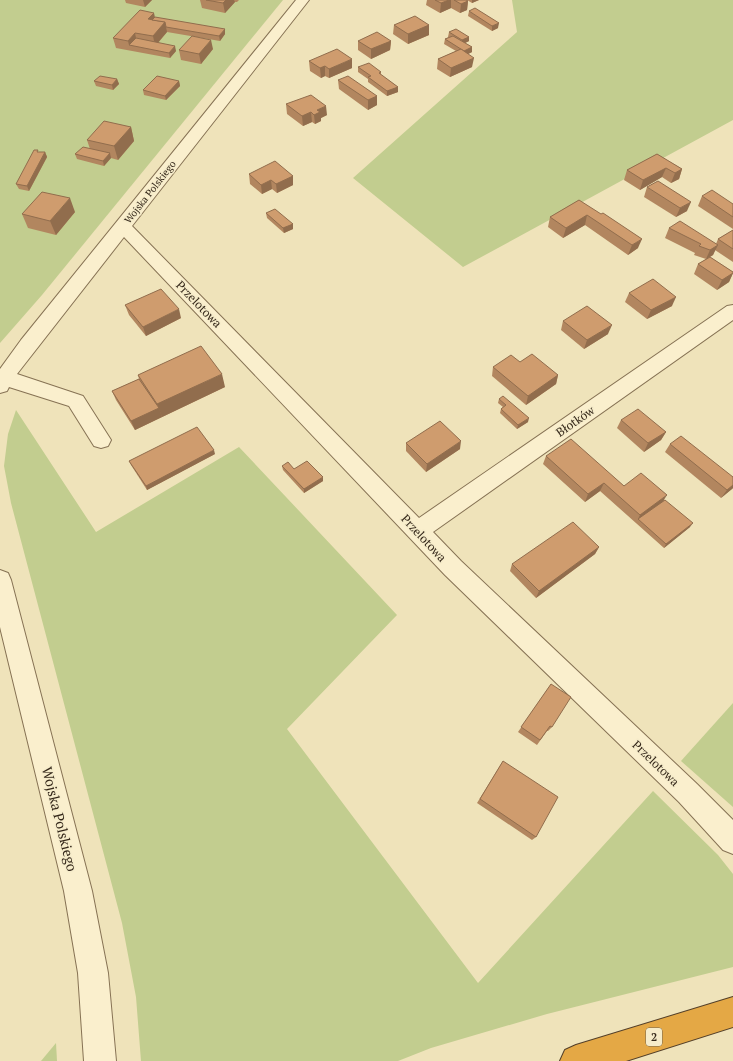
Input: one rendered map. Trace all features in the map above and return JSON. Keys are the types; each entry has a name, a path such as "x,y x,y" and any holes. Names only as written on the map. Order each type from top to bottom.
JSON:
{"highway":[{"name":"2","path":"576,1061 733,1012"}],"street":[{"name":"Wojska Polskiego","path":"1,380 303,0"},
{"name":"Przelotowa","path":"123,226 453,568 688,793 733,840"},
{"name":"Błotków","path":"418,530 733,311"},
{"path":"1,380 76,401 101,440"},
{"name":"Wojska Polskiego","path":"0,580 78,891 93,973 100,1061"}],"green space":[{"path":"0,0 283,0 42,295 0,343"},
{"path":"512,0 733,0 733,120 463,267 353,178 517,32"},
{"path":"16,410 96,532 239,447 397,615 287,729 478,983 653,791 718,855 733,874 733,967 547,1014 431,1048 398,1061 141,1061 136,997 122,923 11,503 4,466 8,434"},
{"path":"733,703 733,807 681,761"},
{"path":"56,1043 57,1061 41,1061"}],"building":[{"path":"206,0 226,0 223,3"},
{"path":"435,0 449,0 441,3"},
{"path":"454,0 466,0 468,1 461,4"},
{"path":"475,8 499,23 492,26 469,11"},
{"path":"140,10 154,13 148,19 165,22 153,36 135,33 128,41 113,38"},
{"path":"415,16 429,25 408,34 394,25"},
{"path":"155,17 225,29 219,36 166,27 165,22 152,20"},
{"path":"456,29 469,37 462,40 449,32"},
{"path":"377,32 391,41 371,49 358,41"},
{"path":"192,36 211,40 199,54 179,50"},
{"path":"453,36 472,47 464,51 445,39"},
{"path":"136,38 175,46 169,53 129,45"},
{"path":"337,49 352,59 329,69 325,66 320,68 309,61"},
{"path":"461,49 474,58 451,68 438,59"},
{"path":"369,63 381,72 379,73 398,87 387,91 368,77 371,76 358,67"},
{"path":"100,76 117,79 112,85 94,81"},
{"path":"157,76 179,81 165,96 143,90"},
{"path":"348,76 377,96 368,100 338,80"},
{"path":"311,95 326,106 317,110 320,112 314,115 311,112 302,116 286,104"},
{"path":"104,121 131,127 114,146 87,140"},
{"path":"83,147 110,153 103,161 75,154"},
{"path":"34,150 38,150 37,152 45,152 27,186 16,184"},
{"path":"657,154 682,169 675,173 666,168 643,180 627,170"},
{"path":"275,161 293,176 276,184 271,180 261,185 249,174"},
{"path":"658,181 691,202 680,208 647,187"},
{"path":"712,190 733,204 733,217 702,196"},
{"path":"42,192 70,198 50,221 22,214"},
{"path":"579,200 601,214 603,213 642,239 632,245 587,215 566,228 550,217"},
{"path":"275,209 293,224 283,228 266,213"},
{"path":"680,221 718,245 710,250 699,246 701,244 669,228"},
{"path":"733,230 733,249 718,239"},
{"path":"710,257 733,273 722,280 698,264"},
{"path":"653,279 676,297 651,310 629,293"},
{"path":"161,289 179,309 143,327 125,305"},
{"path":"587,306 612,325 587,340 563,321"},
{"path":"201,346 222,374 157,404 138,375"},
{"path":"532,354 558,375 528,396 493,367 511,355 520,362"},
{"path":"139,379 159,408 131,421 112,391"},
{"path":"503,396 529,418 518,425 501,409 506,405 499,399"},
{"path":"638,409 666,432 648,443 621,420"},
{"path":"440,421 461,441 427,464 406,443"},
{"path":"197,427 214,450 146,486 129,461"},
{"path":"681,436 733,477 733,485 727,490 670,444"},
{"path":"571,439 624,486 641,473 667,495 640,515 604,483 588,494 546,456"},
{"path":"307,461 323,477 304,489 282,466 288,462 294,469"},
{"path":"665,500 693,523 666,544 638,519"},
{"path":"573,522 599,547 539,591 512,564"},
{"path":"551,684 571,697 552,727 550,726 540,740 521,727"},
{"path":"503,761 558,797 536,837 480,799"}]}
